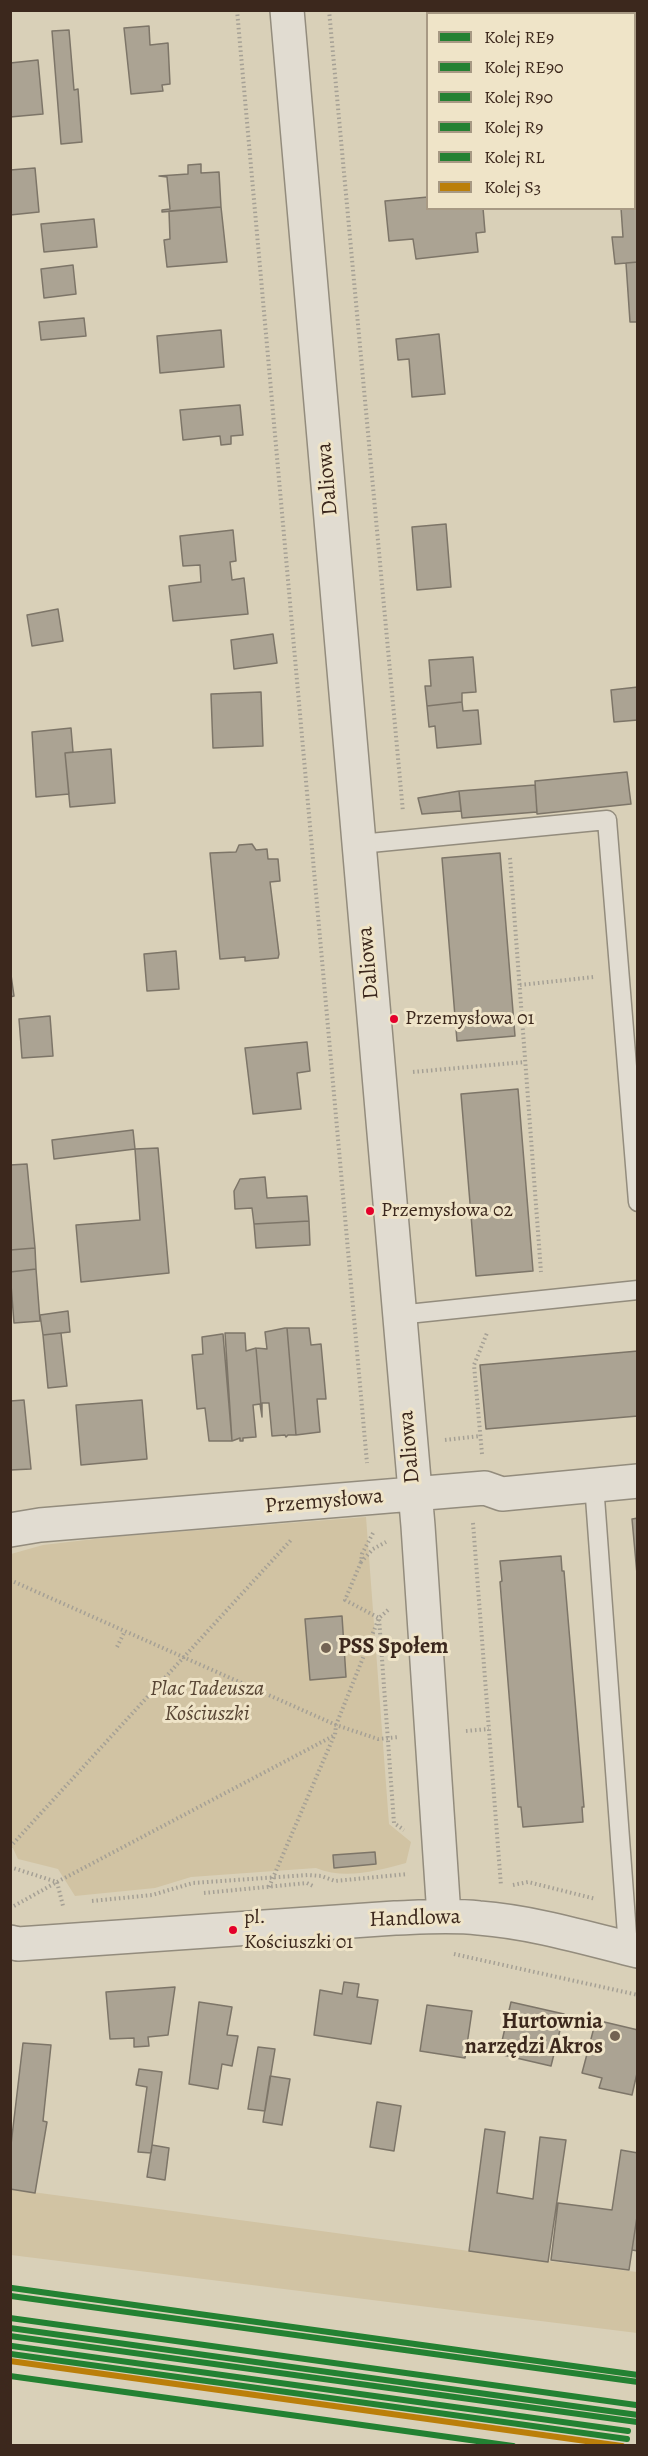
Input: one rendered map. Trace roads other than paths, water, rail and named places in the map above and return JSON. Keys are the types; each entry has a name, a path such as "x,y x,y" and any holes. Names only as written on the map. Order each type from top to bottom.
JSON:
{"street":[{"name":"Daliowa","path":"286,10 415,1494 444,1916"},
{"name":"Przemysłowa","path":"10,1530 40,1525 485,1488 502,1494 638,1481"},
{"name":"Handlowa","path":"10,1942 18,1944 444,1916 514,1923 633,1949"}],"lane":[{"path":"360,844 607,820 638,1202"},
{"path":"398,1315 638,1290"},
{"path":"594,1485 633,1949"}],"rail line":[{"name":"RL","path":"12,2288 638,2375"},
{"name":"R90","path":"11,2296 638,2382"},
{"name":"R9","path":"10,2318 636,2405"},
{"name":"RE9","path":"10,2328 638,2415"},
{"name":"RE90","path":"10,2336 637,2422"},
{"name":"RL","path":"12,2346 628,2431"},
{"name":"R90","path":"11,2354 627,2439"},
{"name":"S3","path":"10,2361 622,2446"},
{"name":"R9","path":"10,2376 513,2446"}],"place":[{"name":"Przemysłowa 01","path":"394,1019"},
{"name":"Przemysłowa 02","path":"370,1211"},
{"name":"PSS Społem","path":"326,1648"},
{"name":"pl. Kościuszki 01","path":"233,1930"},
{"name":"Hurtownia narzędzi Akros","path":"615,2036"}],"park label":[{"name":"Plac Tadeusza Kościuszki","path":"207,1703"}]}
